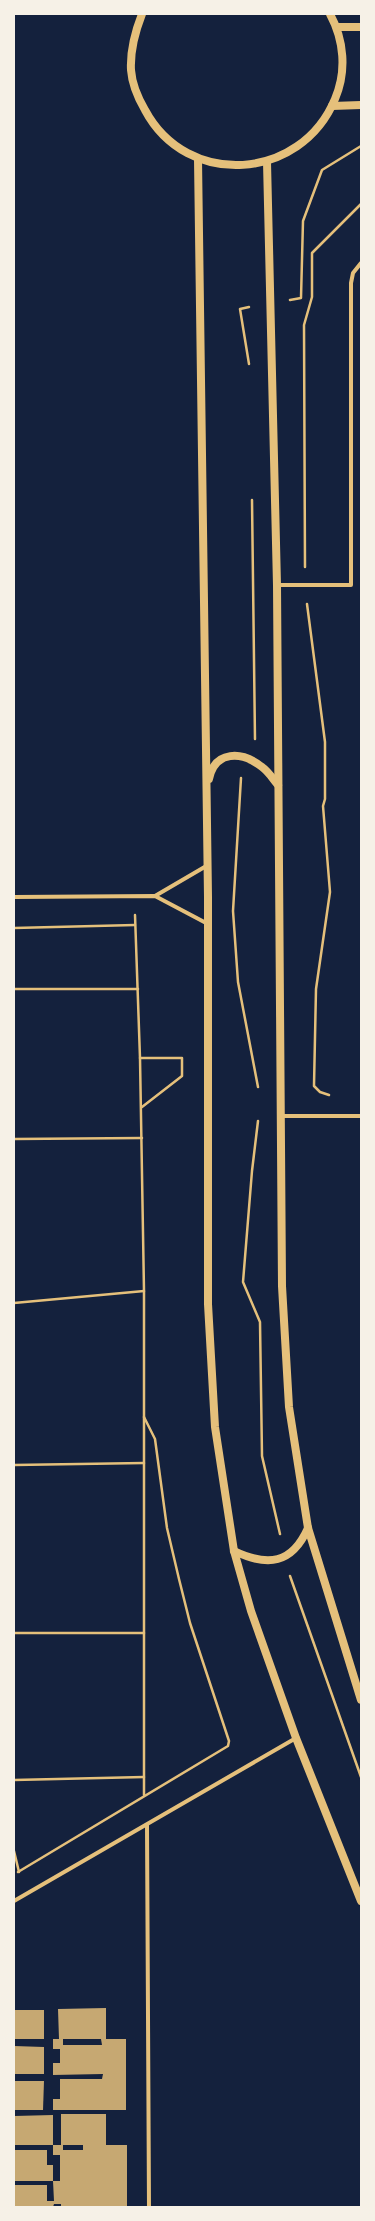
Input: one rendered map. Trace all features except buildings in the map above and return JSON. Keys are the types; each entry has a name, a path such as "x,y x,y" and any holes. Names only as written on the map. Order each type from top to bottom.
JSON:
{"main road":[{"path":"142,14 133,42 131,71 138,98 152,124 173,144 198,159 232,166 267,162 294,149 316,130 332,106 338,91 343,60 337,27 330,14"},
{"path":"337,27 361,27"},
{"path":"332,106 361,106"},
{"path":"198,159 208,865 208,1304 215,1427 234,1551 265,1656 361,1901"},
{"path":"267,162 277,585 282,1116 282,1286 289,1408 308,1528 361,1700"},
{"path":"207,789 214,765 220,758 227,756 248,759 262,766 278,786"},
{"path":"234,1551 261,1561 277,1560 292,1553 297,1548 302,1542 308,1528"}],"street":[{"path":"277,585 351,584 351,283 354,273 361,263"},
{"path":"155,896 208,865"},
{"path":"14,897 155,896 208,924"},
{"path":"282,1116 361,1116"},
{"path":"14,1901 296,1738"},
{"path":"147,1825 149,2207"}],"path":[{"path":"240,308 302,298 303,221 322,170 361,146"},
{"path":"333,1095 326,1095 314,1086 316,989 330,892 323,806 325,799 325,742 305,585 304,325 312,297 312,253 361,204"},
{"path":"134,896 140,1058 144,1291 144,1795"},
{"path":"14,928 136,925"},
{"path":"14,989 138,989"},
{"path":"140,1058 182,1058 182,1076 141,1107"},
{"path":"14,1139 142,1138"},
{"path":"14,1303 144,1291"},
{"path":"18,1872 144,1795 225,1748 229,1741 190,1623 167,1528 155,1438 144,1416"},
{"path":"14,1465 144,1463"},
{"path":"14,1633 144,1633"},
{"path":"14,1780 144,1777"},
{"path":"14,1851 18,1872 30,1892"}]}
